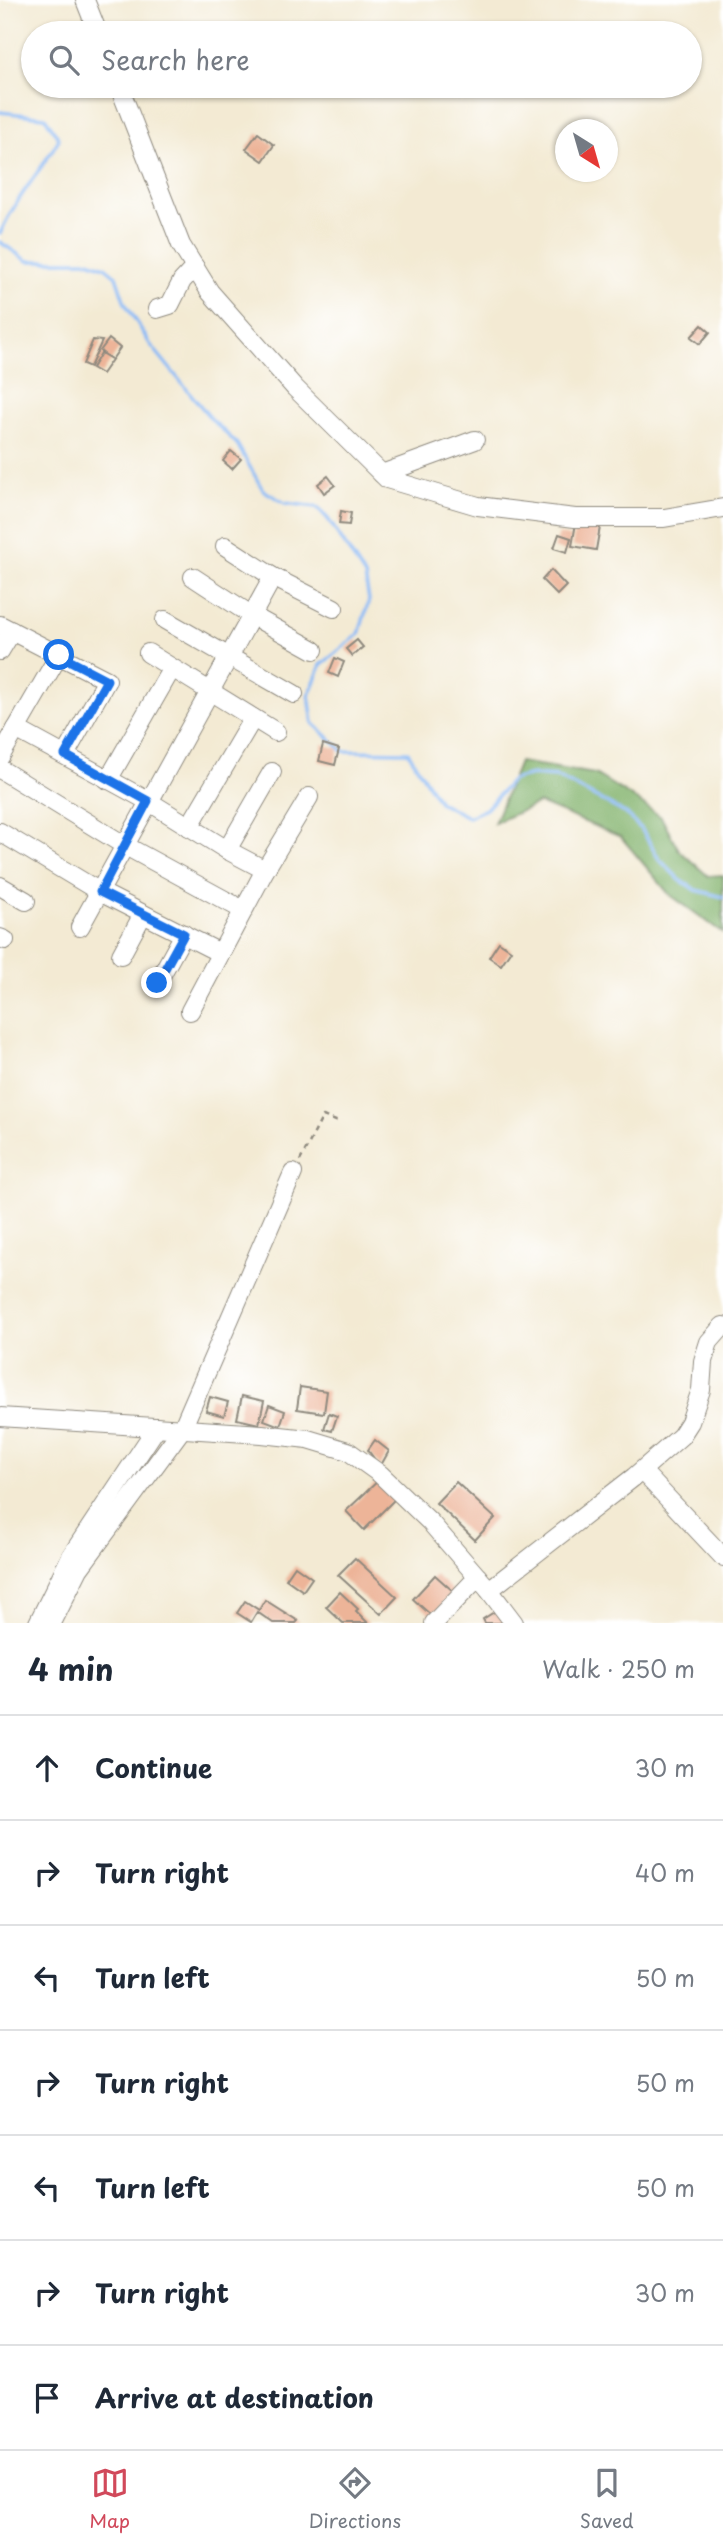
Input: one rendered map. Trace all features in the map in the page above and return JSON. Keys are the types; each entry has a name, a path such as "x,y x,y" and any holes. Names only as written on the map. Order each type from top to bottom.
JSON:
{"street":[{"path":"85,0 93,21"},
{"path":"124,98 181,245 210,292 295,388 387,480 478,506 575,518 664,518 723,508"},
{"path":"157,309 170,305 182,281 195,267"},
{"path":"382,474 475,440"},
{"path":"225,546 273,577 334,608"},
{"path":"193,577 251,615 314,650"},
{"path":"80,928 273,577"},
{"path":"165,620 294,694"},
{"path":"0,651 6,628 107,680 65,755"},
{"path":"148,653 276,732"},
{"path":"0,757 59,655"},
{"path":"108,780 172,668"},
{"path":"189,827 253,718"},
{"path":"16,729 148,801 226,850 265,870"},
{"path":"0,769 124,845 243,910"},
{"path":"226,850 272,772"},
{"path":"190,1012 265,870 309,797"},
{"path":"0,832 100,892 220,953"},
{"path":"0,886 26,901"},
{"path":"121,955 143,914"},
{"path":"157,983 184,934"},
{"path":"52,1623 79,1569 182,1429 293,1173"},
{"path":"434,1623 484,1583 642,1471 681,1436 690,1422 701,1390 703,1361 709,1342 723,1326"},
{"path":"0,1417 308,1439 348,1451 380,1474 430,1522 484,1583 514,1623"},
{"path":"38,1623 71,1556 157,1427"},
{"path":"642,1471 723,1558"}],"path":[{"path":"293,1173 323,1116 341,1123"}],"green space":[{"path":"519,762 595,774 661,817 679,850 708,876 723,875 723,933 669,894 621,837 539,803 494,823"}],"building":[{"path":"258,133 274,145 263,161 246,149"},
{"path":"702,325 710,332 700,344 691,337"},
{"path":"109,339 120,348 102,374 92,368 101,353 111,359 100,351"},
{"path":"93,340 102,341 90,367 83,364"},
{"path":"231,451 241,459 232,469 223,461"},
{"path":"328,476 335,485 324,493 318,484"},
{"path":"341,511 351,513 349,525 339,524"},
{"path":"576,523 600,527 596,550 572,546"},
{"path":"559,534 571,538 567,552 554,548"},
{"path":"551,570 566,586 557,595 542,580"},
{"path":"357,640 363,647 352,656 346,649"},
{"path":"335,658 344,662 338,677 329,673"},
{"path":"323,744 339,749 335,765 319,761"},
{"path":"499,942 511,950 501,965 489,957"},
{"path":"300,1387 327,1391 324,1413 297,1409"},
{"path":"242,1396 264,1401 259,1424 237,1419"},
{"path":"210,1397 228,1402 224,1416 206,1411"},
{"path":"269,1405 285,1411 280,1426 264,1420"},
{"path":"329,1413 337,1416 332,1431 324,1429"},
{"path":"375,1440 389,1451 380,1467 368,1450"},
{"path":"380,1479 397,1497 364,1530 346,1511"},
{"path":"456,1482 495,1518 475,1540 436,1503"},
{"path":"355,1558 397,1597 381,1614 338,1575"},
{"path":"295,1566 312,1578 303,1591 286,1579"},
{"path":"435,1575 454,1592 432,1616 413,1599"},
{"path":"340,1592 368,1623 343,1623 326,1607"},
{"path":"265,1600 298,1621 273,1623 257,1612 251,1622 237,1613 245,1601 259,1610"},
{"path":"499,1609 507,1623 485,1623 483,1619"}],"waterway":[{"path":"0,112 45,117 59,139 13,209 0,234"},
{"path":"0,242 28,261 89,261 105,267 116,276 125,303 150,344 212,420 237,444 263,490 285,503 317,507 328,519 365,576 369,600 359,634 321,665 309,695 313,723 343,751 408,752 439,802 468,817 486,809 512,780 532,775 557,777 625,813 642,830 659,859 680,880 696,890 723,897"}],"route":[{"path":"59,655 107,680 65,755 148,801 100,892 184,934 157,983"}]}
